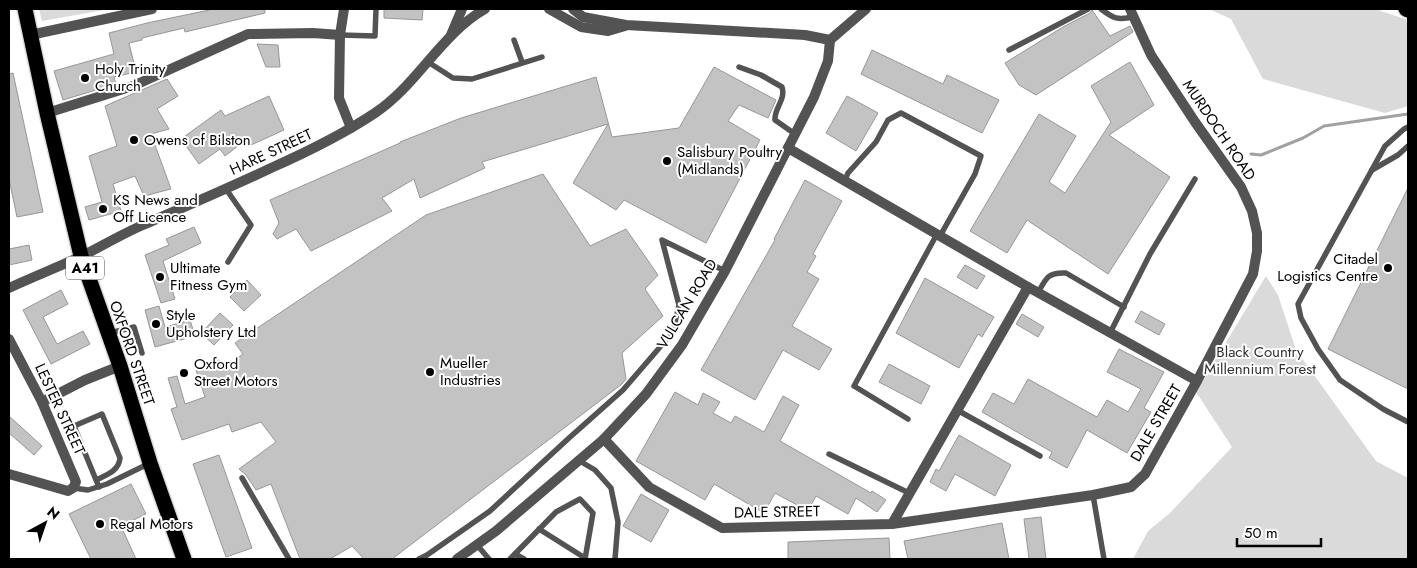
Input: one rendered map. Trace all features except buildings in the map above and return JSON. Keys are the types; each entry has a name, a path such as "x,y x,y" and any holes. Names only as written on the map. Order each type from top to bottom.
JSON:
{"highway":[{"name":"OXFORD STREET","path":"25,9 47,113 81,256 120,366 150,463 184,559"}],"street":[{"path":"30,35 152,9"},
{"path":"344,9 340,35 339,98 351,128"},
{"name":"HARE STREET","path":"449,38 462,9"},
{"name":"HARE STREET","path":"9,288 81,256 140,226 322,145 378,112 398,94 449,38 485,9"},
{"path":"549,9 581,27 608,31 626,26"},
{"path":"573,9 583,17 626,26 805,35 830,40 866,9"},
{"name":"MURDOCH ROAD","path":"1132,13 1151,55 1195,122 1241,186 1252,211 1257,233 1257,251 1253,274 1197,381"},
{"path":"47,113 133,86 248,34 313,33 340,35"},
{"name":"VULCAN ROAD","path":"457,559 496,531 604,439 646,394 682,345 725,271 814,97 828,61 830,40"},
{"name":"DALE STREET","path":"604,439 648,488 722,528 892,524 1131,487 1145,474 1197,381 1028,287 788,148"},
{"path":"892,524 1028,287"},
{"name":"LESTER STREET","path":"9,339 42,402 76,482 71,490"},
{"path":"42,402 85,380 120,366"},
{"path":"9,474 71,490"}],"lane":[{"path":"340,35 375,36 376,9"},
{"path":"1009,50 1088,9"},
{"path":"1101,9 1112,18 1132,13"},
{"path":"514,40 522,62"},
{"path":"428,62 453,78 472,79 542,57"},
{"path":"739,67 761,74 782,87 783,97 776,112 775,120 795,134"},
{"path":"845,180 852,167 876,142 888,120 901,113 981,156 975,174 854,386 908,419"},
{"path":"1408,127 1385,146 1298,304 1305,326 1318,349 1340,380 1383,409 1408,422"},
{"path":"1370,172 1398,155 1408,146"},
{"path":"1110,333 1150,254 1195,179"},
{"path":"226,189 251,224 228,262"},
{"path":"419,559 490,511 623,390 673,332 679,305 662,240 725,271"},
{"path":"1038,292 1047,277 1057,272 1066,274 1124,307"},
{"path":"108,334 134,327 142,353"},
{"path":"957,410 1040,456"},
{"path":"96,480 111,473 117,467 120,458 102,414 74,426 96,480 99,487"},
{"path":"829,454 909,494"},
{"path":"578,460 595,470 611,488 618,522 615,559"},
{"path":"71,490 88,490 99,487 150,463"},
{"path":"242,478 289,559"},
{"path":"1093,494 1104,559"},
{"path":"512,557 539,529 556,512 580,499 593,513 585,558 539,529"},
{"path":"476,545 489,559"},
{"path":"512,557 524,559"}],"green space":[{"path":"39,9 110,9 42,21"},
{"path":"1209,9 1375,9 1408,20 1408,106 1385,113 1263,79 1231,19"},
{"name":"Black Country Millennium Forest","path":"1266,276 1278,295 1296,350 1376,461 1408,478 1408,559 1133,559 1148,531 1170,513 1232,447 1196,392"}],"waterway":[{"path":"1251,154 1261,155 1303,138 1324,126 1408,114"}],"place":[{"name":"Holy Trinity Church","path":"85,78"},
{"name":"Owens of Bilston","path":"134,140"},
{"name":"Salisbury Poultry (Midlands)","path":"667,161"},
{"name":"KS News and Off Licence","path":"103,209"},
{"name":"Citadel Logistics Centre","path":"1388,268"},
{"name":"Ultimate Fitness Gym","path":"160,277"},
{"name":"Style Upholstery Ltd","path":"156,324"},
{"name":"Mueller Industries","path":"430,372"},
{"name":"Oxford Street Motors","path":"184,373"},
{"name":"Regal Motors","path":"100,524"}]}
